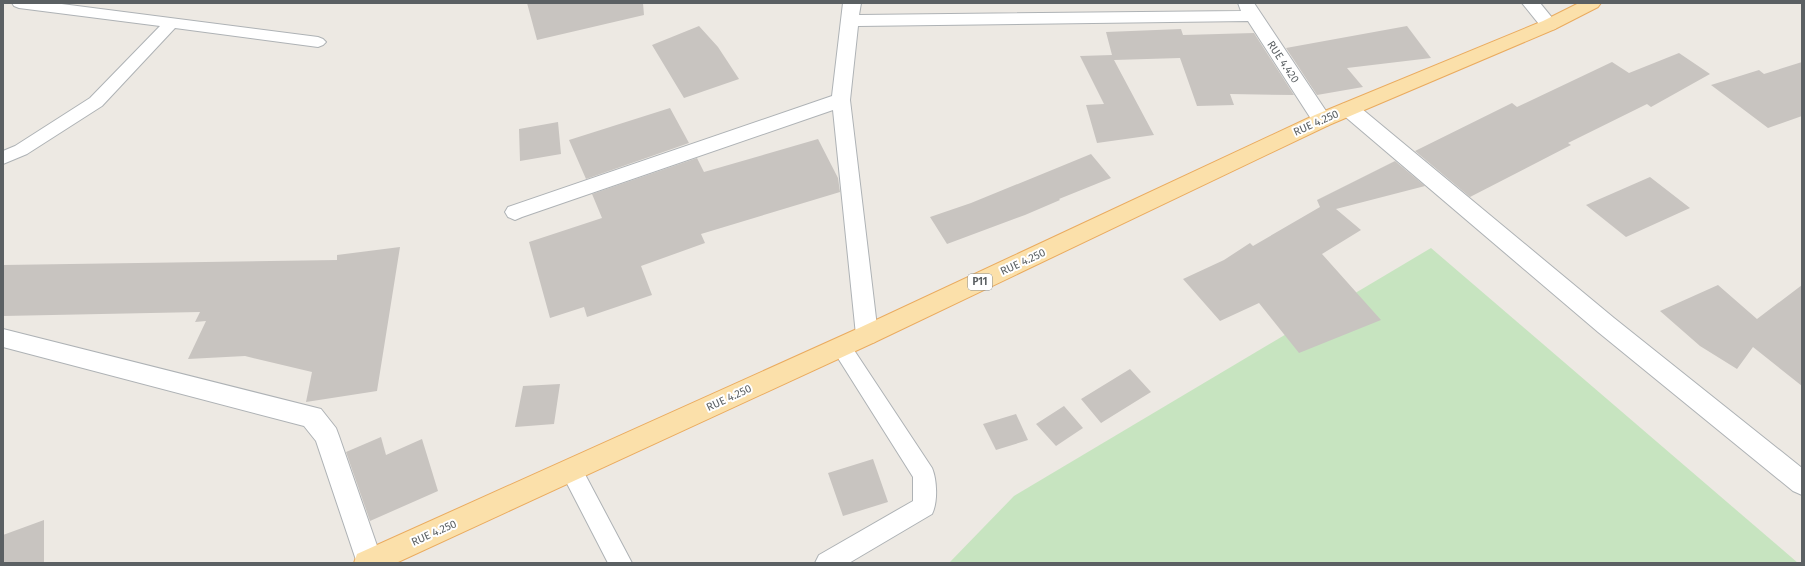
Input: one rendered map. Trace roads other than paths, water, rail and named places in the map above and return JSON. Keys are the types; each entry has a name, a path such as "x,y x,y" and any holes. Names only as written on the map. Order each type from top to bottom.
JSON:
{"main road":[{"name":"RUE 4.250","path":"369,562 842,347 1322,120 1548,25 1592,3"}],"street":[{"path":"852,3 841,100 867,335"},
{"path":"1531,3 1548,25"},
{"path":"850,22 1249,10"},
{"name":"RUE 4.420","path":"1249,10 1322,120"},
{"path":"515,212 841,100"},
{"path":"1349,109 1424,170 1606,325 1802,483"},
{"path":"3,338 312,417 327,436 369,562"}],"lane":[{"path":"19,3 318,42"},
{"path":"3,158 21,150 96,102 171,23"},
{"path":"827,563 924,507 924,475 842,347"},
{"path":"571,470 620,563"}]}
